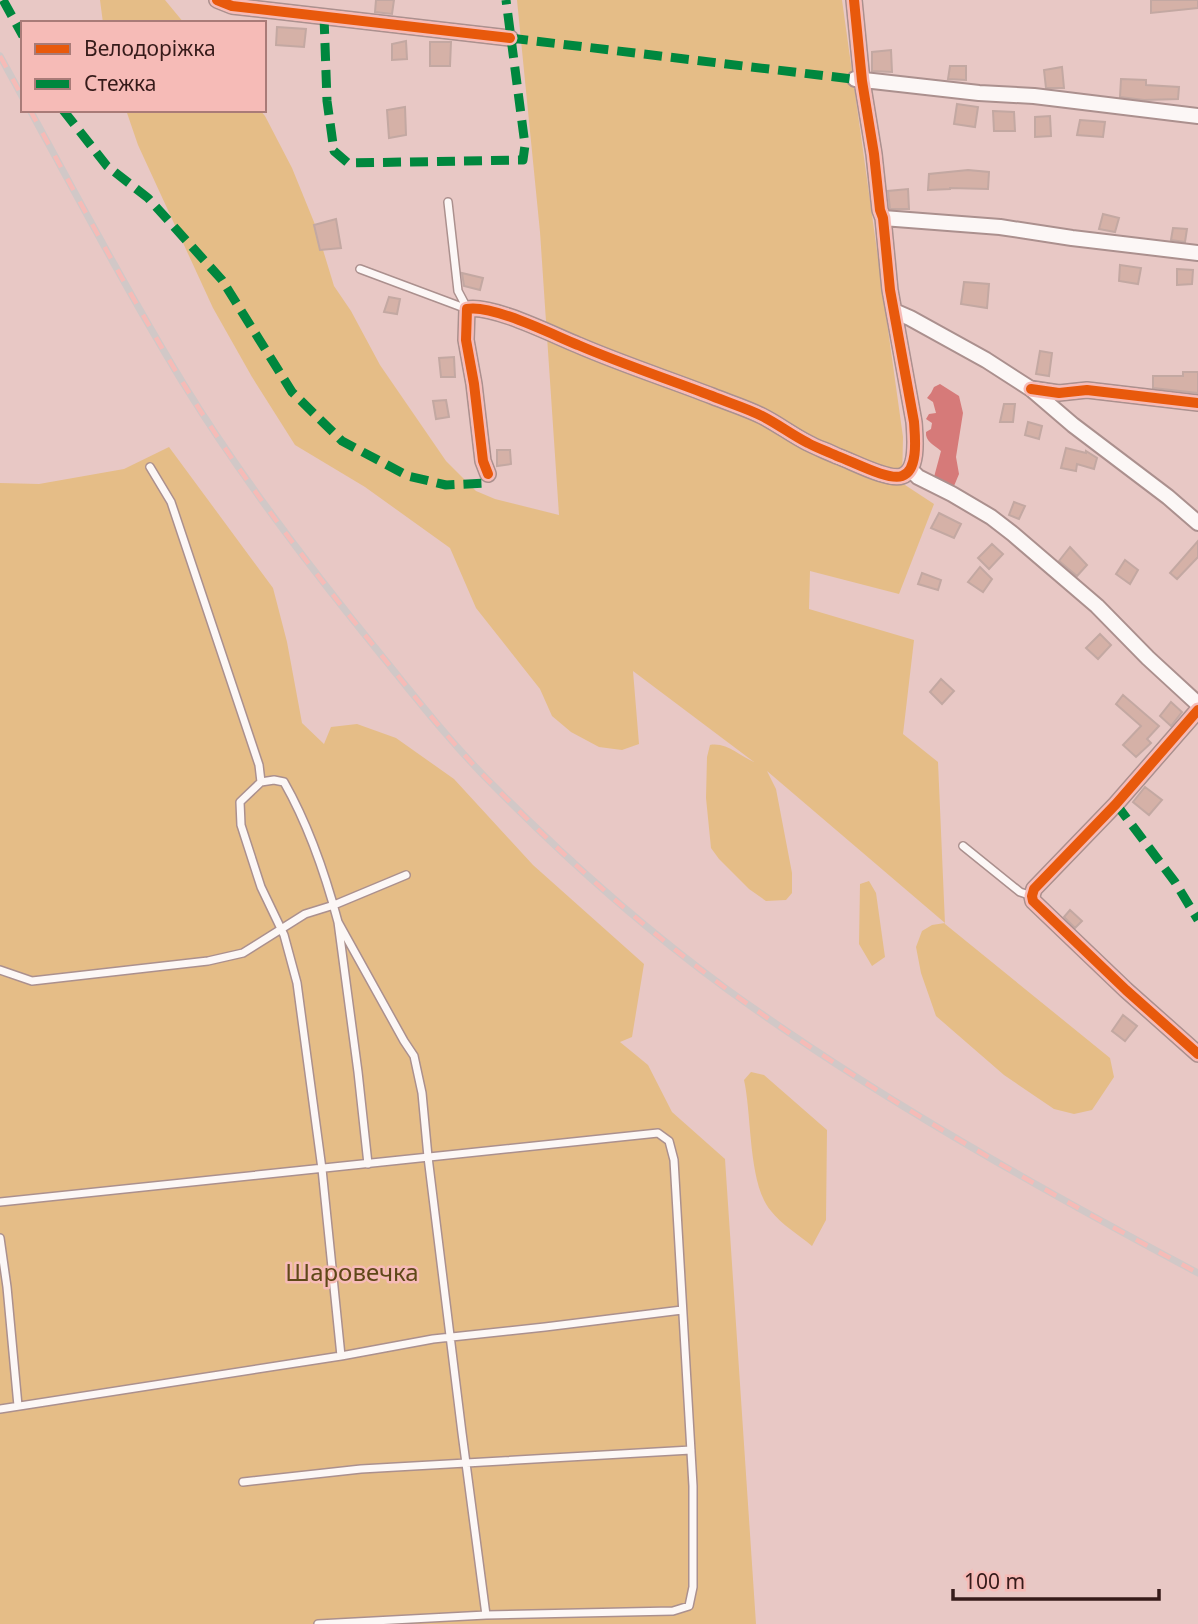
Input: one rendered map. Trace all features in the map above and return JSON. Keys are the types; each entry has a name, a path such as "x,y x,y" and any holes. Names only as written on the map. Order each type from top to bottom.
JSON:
{"street":[{"path":"217,0 232,6 510,38"},
{"path":"488,474 483,461 466,340 467,309 474,308 497,313 762,416 810,444 882,474 897,477 905,475 910,469 916,441 890,290 874,154 857,80 854,0"},
{"path":"857,80 1034,96 1198,116"},
{"path":"883,218 1000,227 1198,253"},
{"path":"894,311 975,354 1031,389 1198,523"},
{"path":"1031,389 1059,393 1087,390 1198,403"},
{"path":"910,469 918,477 992,517 1013,534 1097,606 1198,704"},
{"path":"1198,710 1116,804 1034,889 1032,896 1033,901 1126,990 1198,1054"}],"lane":[{"path":"448,202 458,291 467,309"},
{"path":"360,269 467,309"},
{"path":"150,467 171,502 259,765 261,782"},
{"path":"341,1356 321,1168 297,983 281,928 261,887 241,825 240,802 261,782 284,782 301,812 334,905 368,1164"},
{"path":"963,846 1020,892 1032,896"},
{"path":"0,970 32,981 208,961 243,953 305,914 406,875"},
{"path":"338,922 414,1056 422,1093 486,1615"},
{"path":"0,1202 658,1133 669,1141 674,1160 693,1486 694,1587 689,1606 673,1611 486,1615 317,1624"},
{"path":"0,1238 18,1406"},
{"path":"0,1409 450,1337 682,1310"},
{"path":"243,1482 362,1469 691,1450"}],"green space":[{"path":"100,0 165,0 182,21 103,21"},
{"path":"517,0 842,0 903,437 902,483 934,504 899,594 810,571 809,609 914,640 903,734 938,762 945,923 767,771 776,789 792,873 792,893 786,900 766,901 749,889 711,848 706,798 707,757 710,745 716,745 728,748 754,762 633,671 639,744 622,750 599,747 571,732 552,716 540,689 476,608 450,548 365,487 295,445 213,308 138,145 127,112 262,112 292,168 316,227 334,286 351,311 380,365 446,461 476,491 495,499 559,515 540,232"},
{"name":"Шаровечка","path":"169,447 273,588 287,642 302,723 324,744 331,727 357,724 396,738 454,779 533,865 644,964 632,1037 620,1042 648,1065 672,1112 725,1159 756,1624 0,1624 0,483 39,484 124,469"},
{"path":"869,881 876,893 885,957 872,966 859,944 860,884"},
{"path":"945,923 1110,1058 1114,1077 1092,1110 1074,1114 1054,1109 1004,1075 936,1016 921,973 916,947 922,931 932,925"},
{"path":"751,1072 764,1075 827,1130 826,1220 812,1246 775,1216 758,1184 744,1080"}],"shaded area":[{"path":"940,384 959,396 963,413 956,457 959,474 954,486 948,487 934,477 941,451 930,443 926,435 932,423 926,419 929,414 936,413 933,402 927,398 934,387"}],"building":[{"path":"376,0 394,0 392,14 375,12"},
{"path":"1151,0 1198,0 1198,8 1151,13"},
{"path":"277,27 306,29 304,47 276,45"},
{"path":"406,41 407,59 392,60 392,44"},
{"path":"430,42 451,42 450,66 430,66"},
{"path":"891,50 892,72 872,71 872,52"},
{"path":"950,66 966,66 966,80 948,79"},
{"path":"1062,67 1064,88 1046,88 1044,70"},
{"path":"1121,79 1146,80 1146,85 1179,87 1178,99 1144,100 1120,97"},
{"path":"957,104 978,107 975,127 954,124"},
{"path":"405,107 406,135 389,138 387,110"},
{"path":"993,111 1014,112 1015,131 994,131"},
{"path":"1050,116 1051,136 1035,137 1035,117"},
{"path":"1080,120 1105,122 1103,137 1077,135"},
{"path":"968,170 989,172 988,189 928,190 929,174"},
{"path":"908,189 909,209 890,209 888,191"},
{"path":"1103,214 1119,218 1115,232 1099,229"},
{"path":"336,219 341,248 320,250 314,225"},
{"path":"1173,228 1187,229 1185,242 1171,240"},
{"path":"1120,265 1141,268 1138,284 1119,281"},
{"path":"1177,269 1193,270 1192,284 1177,285"},
{"path":"462,273 483,278 480,290 464,286"},
{"path":"964,282 989,284 987,308 961,304"},
{"path":"389,297 400,299 397,314 384,312"},
{"path":"1040,351 1052,353 1049,376 1036,374"},
{"path":"454,357 455,377 441,377 439,358"},
{"path":"1183,372 1198,372 1198,393 1153,388 1153,376 1183,376"},
{"path":"446,400 449,417 436,419 433,401"},
{"path":"1004,404 1015,404 1013,422 1000,422"},
{"path":"1028,422 1042,426 1039,439 1025,435"},
{"path":"1066,448 1086,451 1097,458 1094,469 1077,464 1076,471 1061,468"},
{"path":"497,450 510,450 511,464 497,466"},
{"path":"1014,502 1025,506 1019,519 1009,515"},
{"path":"939,513 961,524 954,538 931,528"},
{"path":"1198,541 1198,557 1177,579 1170,573"},
{"path":"992,544 1003,554 989,569 978,558"},
{"path":"1070,547 1087,565 1077,576 1059,561"},
{"path":"1125,560 1138,570 1130,584 1116,574"},
{"path":"980,567 992,579 983,592 968,582"},
{"path":"922,573 941,580 938,590 918,584"},
{"path":"1100,634 1111,645 1098,659 1086,648"},
{"path":"941,679 954,691 942,704 930,692"},
{"path":"1123,695 1159,726 1147,739 1151,743 1136,757 1123,745 1141,726 1116,704"},
{"path":"1171,702 1182,712 1171,726 1160,716"},
{"path":"1145,787 1162,800 1149,815 1133,802"},
{"path":"1070,910 1082,921 1075,928 1064,917"},
{"path":"1123,1015 1137,1026 1125,1041 1112,1031"}],"railway":[{"path":"0,56 21,94"},
{"path":"31,112 163,349 253,489 329,590 424,708 467,758 525,817 667,944 784,1029 958,1139 1077,1208 1198,1273"}],"marked path":[{"path":"3,0 21,32"},
{"path":"324,16 327,101 334,151 348,163 523,160 525,145 506,0"},
{"path":"510,38 852,79"},
{"path":"65,112 107,166 148,198 222,280 292,392 342,441 408,476 446,485 487,483 488,474"},
{"path":"1116,804 1175,882 1198,920"}],"cycle path":[{"path":"217,0 232,6 510,38"},
{"path":"488,474 483,461 466,340 467,309 491,311 507,316 611,359 744,408 811,445 870,470 896,477 907,473 914,460 914,422 890,290 854,0"},
{"path":"1031,389 1059,393 1087,390 1198,403"},
{"path":"1198,710 1116,804 1034,889 1032,896 1033,901 1126,990 1198,1054"}]}
